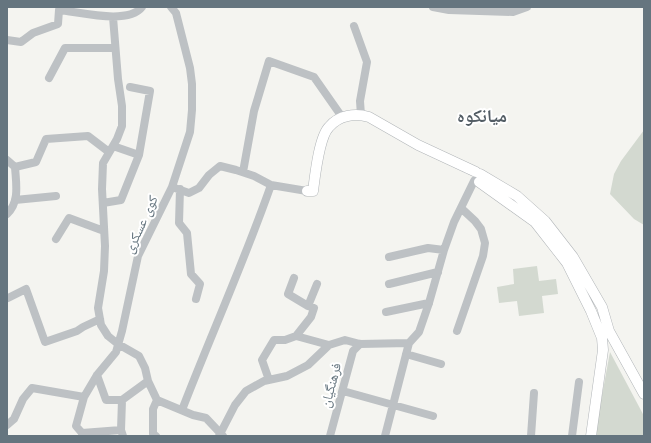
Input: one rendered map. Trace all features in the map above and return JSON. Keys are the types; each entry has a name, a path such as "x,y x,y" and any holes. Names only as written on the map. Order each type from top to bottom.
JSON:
{"main road":[{"path":"307,191 313,191 320,145 328,127 342,117 361,115 369,117 476,177 517,196 545,220 573,257 602,307 609,331 642,390"},
{"path":"476,177 535,222 567,263 592,311 602,338 603,350 591,436"}],"street":[{"path":"7,40 21,42 33,33 58,24 59,10 113,17 128,16 139,11 142,7"},
{"path":"433,7 449,10 513,12 527,7"},
{"name":"کوی عسکری","path":"82,434 76,426 84,397 97,375 116,352 138,256 176,188 190,132 192,84 190,68 175,9"},
{"path":"113,17 118,79 122,106 122,126 117,139 103,163 104,271 98,308 101,325 108,336 118,344 139,356 157,400 193,415 206,418 220,435 235,406 246,391 264,381 287,376 308,364 329,345 345,340 360,344 409,343"},
{"path":"354,26 367,62 360,101 361,115"},
{"path":"49,78 64,48 115,48"},
{"path":"243,172 254,111 269,61 314,78 342,117"},
{"path":"103,203 121,200 139,155 150,91 130,86"},
{"path":"15,167 36,162 46,139 88,136 111,149 139,155"},
{"path":"7,160 15,167 17,195 10,211 7,214"},
{"path":"196,298 200,284 191,274 187,233 178,223 176,188 189,193 199,188 209,175 220,166 254,176 270,185 307,191"},
{"path":"385,436 409,343 420,332 444,250 454,222 476,177"},
{"path":"182,410 254,235 270,185"},
{"path":"15,200 56,196"},
{"path":"457,331 483,256 485,243 484,235 481,229 461,208"},
{"path":"56,240 69,218 104,231"},
{"path":"389,257 428,248 444,250"},
{"path":"389,284 438,272"},
{"path":"269,380 262,360 274,340 286,340 296,336 311,317 314,308 288,294 294,278"},
{"path":"308,306 317,284"},
{"path":"8,298 26,289 45,342 77,331 83,326 100,319"},
{"path":"386,312 429,303"},
{"path":"296,336 329,345"},
{"name":"فرهنگیان","path":"330,436 353,351 360,344"},
{"path":"406,354 442,364"},
{"path":"97,375 106,400 122,400 148,381"},
{"path":"572,436 579,382"},
{"path":"7,425 14,419 23,399 32,388 84,397"},
{"path":"342,391 433,416"},
{"path":"531,436 534,393"},
{"path":"82,434 122,433 122,400"},
{"path":"156,436 153,434 153,408 157,400"}],"shaded area":[{"path":"644,130 644,225 634,219 610,194 614,174 621,161"},
{"path":"537,266 539,281 556,279 558,294 542,296 544,313 519,316 517,301 499,303 497,287 514,284 513,269"},
{"path":"610,352 644,416 644,436 596,436 595,433"}],"district":[{"name":"میانکوه","path":"482,115"}]}
